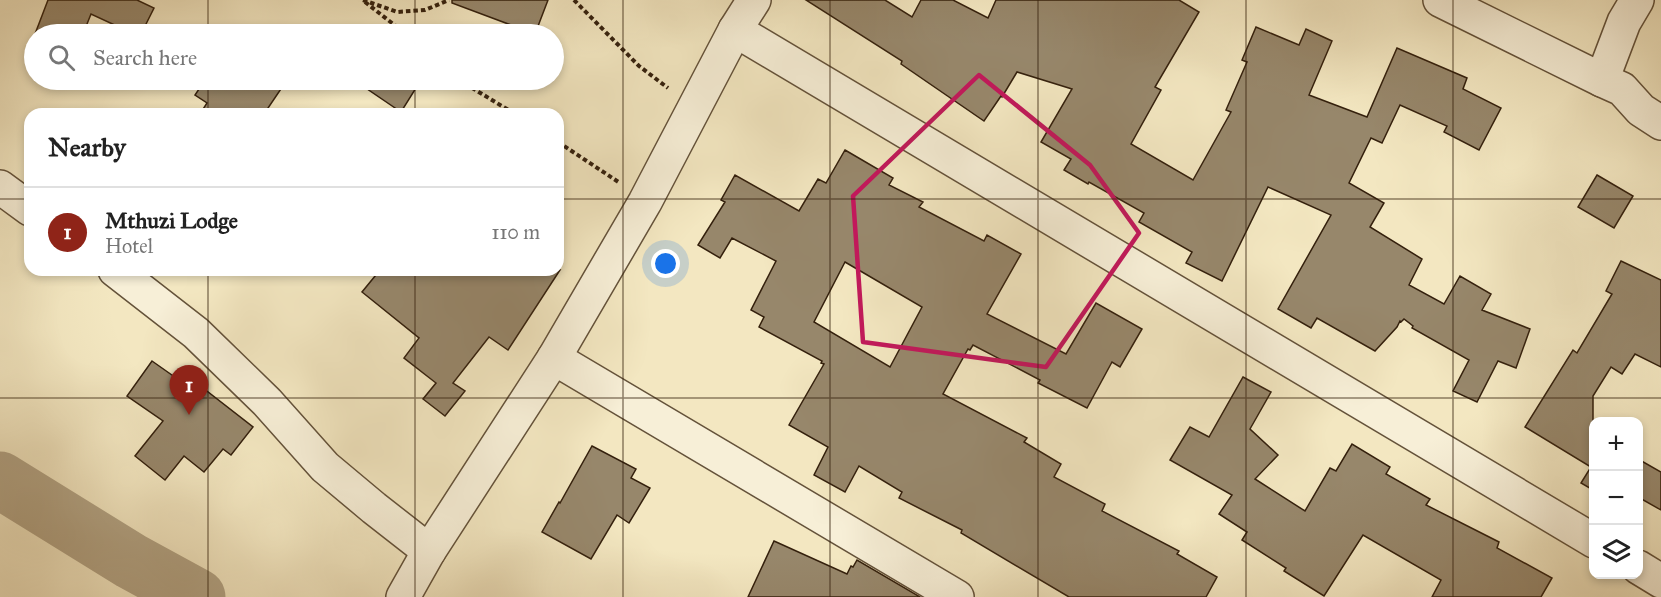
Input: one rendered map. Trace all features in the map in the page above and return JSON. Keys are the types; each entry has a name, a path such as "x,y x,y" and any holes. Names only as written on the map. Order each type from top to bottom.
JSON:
{"street":[{"path":"403,597 429,551 554,358 645,202 735,30 754,0"},
{"path":"1440,0 1622,89 1641,110 1661,123"},
{"path":"1602,80 1612,49 1637,0"},
{"path":"735,30 1589,539"},
{"path":"0,187 24,205"},
{"path":"123,276 196,333 267,402 326,467 429,551"},
{"path":"554,358 957,597"},
{"path":"1643,570 1661,581"}],"path":[{"path":"362,0 397,12 424,10 449,0"},
{"path":"362,0 393,24"},
{"path":"574,0 639,66 696,108"},
{"path":"475,90 505,108"},
{"path":"564,146 621,183 645,202"}],"highlighted area":[{"path":"979,75 1090,165 1139,233 1046,367 863,342 853,196"}],"building":[{"path":"48,0 137,0 154,8 146,24 112,24 91,14 87,24 39,24"},
{"path":"452,0 548,0 539,24 508,24 452,3"},
{"path":"806,0 885,0 912,17 921,0 953,0 988,18 996,0 1179,0 1199,12 1155,87 1161,90 1131,144 1193,180 1231,112 1226,110 1247,62 1242,60 1256,27 1299,45 1306,29 1332,41 1309,95 1367,117 1397,48 1467,78 1463,89 1501,108 1479,150 1444,132 1447,126 1400,105 1382,143 1371,138 1349,183 1384,203 1370,227 1422,259 1409,285 1444,304 1460,276 1491,294 1482,310 1530,329 1516,368 1498,361 1477,402 1453,391 1469,360 1412,328 1413,326 1404,319 1375,351 1317,318 1311,328 1278,309 1331,215 1268,187 1222,281 1186,263 1192,252 1139,222 1144,213 1064,170 1071,159 1041,142 1072,89 1017,72 984,121 901,64 902,61"},
{"path":"198,90 280,90 268,108 204,108 207,103 195,95"},
{"path":"369,90 415,90 404,108 395,108"},
{"path":"845,150 893,178 889,185 923,202 919,207 984,241 987,235 1021,254 987,314 1066,354 1096,303 1142,329 1120,367 1112,362 1087,408 1038,383 1040,380 973,345 970,350 968,349 943,394 1027,438 1024,442 1061,464 1054,477 1105,504 1102,511 1179,551 1177,554 1217,577 1206,597 1069,597 961,533 962,530 899,498 902,492 859,466 845,492 814,475 828,447 789,425 824,364 759,327 764,317 751,310 776,261 732,238 720,258 698,245 725,202 721,200 735,175 799,211 818,179 826,183","holes":["845,262 922,307 890,367 814,322"]},
{"path":"1597,175 1633,196 1614,228 1578,207"},
{"path":"1621,261 1661,280 1661,367 1635,354 1622,374 1611,367 1593,396 1593,417 1589,417 1589,466 1525,427 1573,350 1577,353 1612,294 1606,291"},
{"path":"375,276 556,276 508,350 489,337 453,383 465,391 445,416 423,399 436,383 404,358 419,338 362,292"},
{"path":"152,361 189,387 194,381 253,427 231,455 223,449 204,472 184,456 165,480 135,456 163,421 127,396"},
{"path":"1243,377 1271,392 1250,429 1278,455 1255,479 1305,511 1330,468 1336,471 1352,444 1390,467 1386,474 1430,499 1426,505 1499,542 1497,548 1552,578 1541,597 1432,597 1441,580 1363,535 1324,596 1284,571 1286,568 1242,540 1247,532 1219,514 1232,495 1170,460 1190,427 1209,437"},
{"path":"592,446 636,469 631,478 650,488 629,523 617,515 591,559 542,532"},
{"path":"1643,462 1661,472 1661,510 1643,500"},
{"path":"1589,470 1589,488 1581,483"},
{"path":"774,541 847,574 857,560 920,597 748,597"}],"waterway":[{"path":"0,480 131,561 197,597"}],"place":[{"name":"Mthuzi Lodge","path":"189,415"}]}
